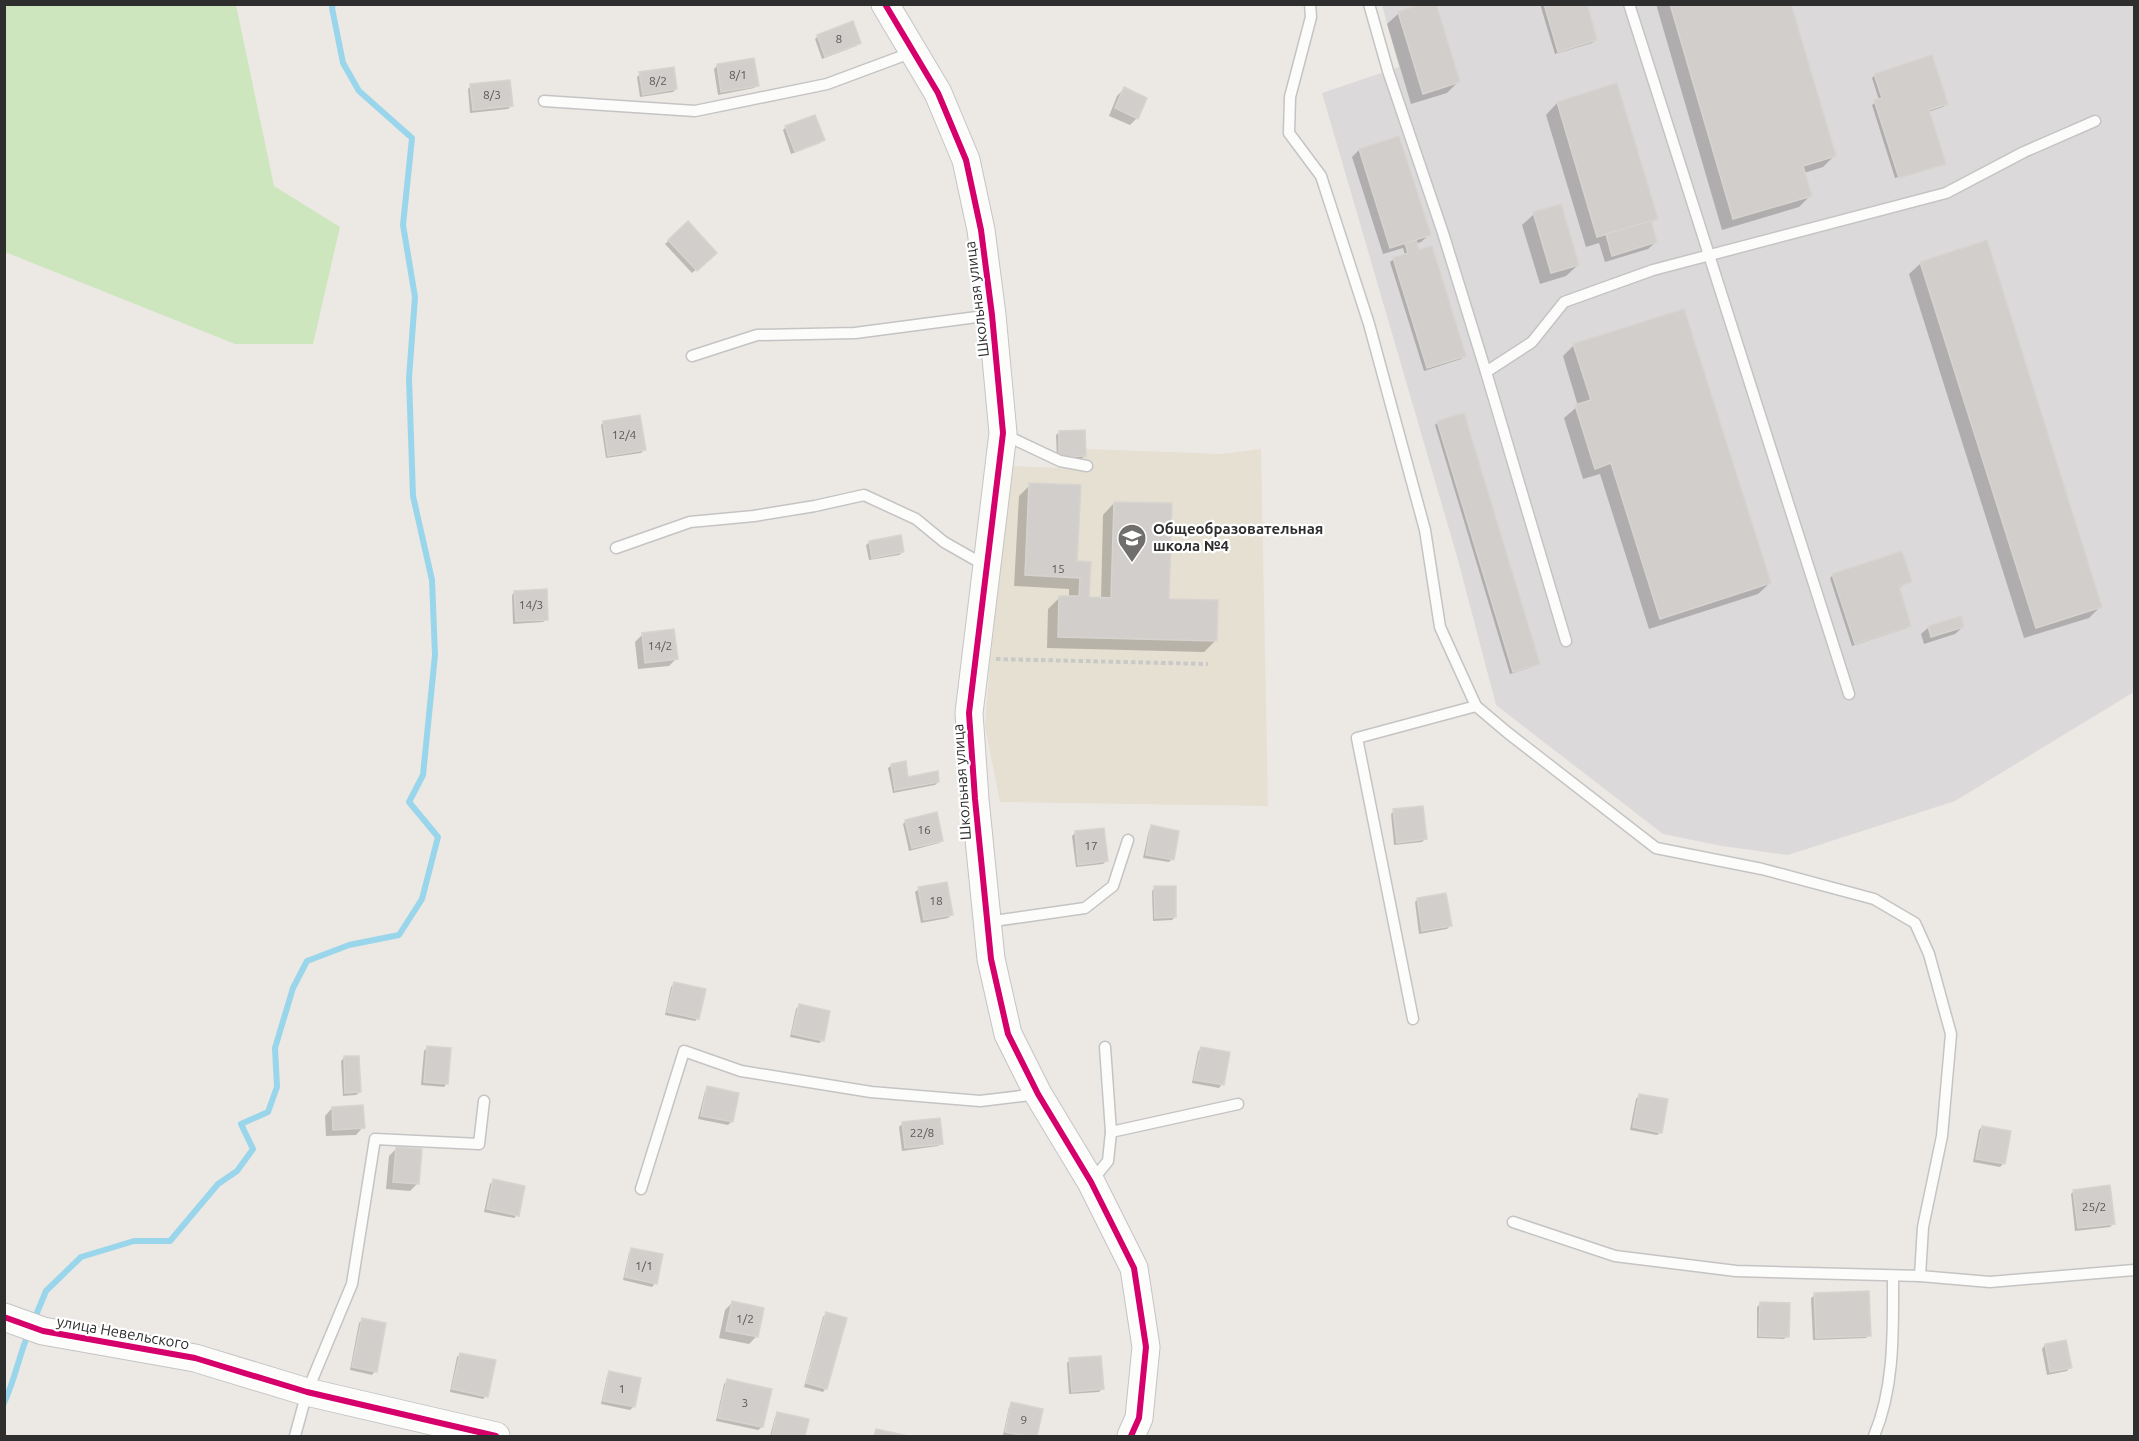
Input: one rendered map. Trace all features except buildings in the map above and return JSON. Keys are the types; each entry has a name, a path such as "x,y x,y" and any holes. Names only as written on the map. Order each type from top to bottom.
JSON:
{"street":[{"name":"Школьная улица","path":"885,4 938,93 966,160 981,230 992,315 1003,433 969,712 991,959 1008,1034 1038,1094 1091,1182 1134,1268 1146,1347 1139,1418 1131,1437"},
{"name":"улица Невельского","path":"6,1318 43,1331 195,1358 307,1392 480,1435"}],"lane":[{"path":"1310,4 1311,17 1290,97 1289,133 1321,176 1325,188 1369,324 1425,530 1440,627 1476,706 1656,848 1762,869 1874,899 1915,923 1929,954 1951,1034 1942,1136 1923,1227 1920,1276"},
{"path":"1369,4 1388,71 1443,233 1486,372 1566,641"},
{"path":"1629,4 1849,694"},
{"path":"544,101 695,111 827,84 914,52"},
{"path":"1486,372 1532,342 1564,302 1653,270 1946,192 2024,152 2095,121"},
{"path":"692,356 757,336 855,333 992,315"},
{"path":"1003,433 1060,461 1087,466"},
{"path":"616,548 690,522 754,516 864,495 916,519 944,542 987,567"},
{"path":"1413,1019 1357,738 1476,706"},
{"path":"987,922 1085,908 1113,886 1128,840"},
{"path":"1091,1182 1108,1161 1111,1132 1105,1047"},
{"path":"641,1189 684,1051 741,1071 871,1092 980,1101 1038,1094"},
{"path":"295,1437 307,1392 352,1284 375,1139 479,1144 484,1101"},
{"path":"1111,1132 1238,1104"},
{"path":"1513,1222 1615,1256 1736,1271 1920,1276 1990,1282 2134,1269"},
{"path":"1874,1437 1882,1417 1892,1353 1893,1276"}],"path":[{"path":"974,657 1209,664"}],"shaded area":[{"path":"1382,5 2134,5 2134,692 1955,801 1788,855 1722,846 1663,834 1496,705 1458,560 1322,93 1399,67"},
{"name":"Общеобразовательная школа №4","path":"1086,449 1222,454 1261,449 1268,806 1000,802 985,726 990,659 1013,466 1060,468 1059,457 1086,456"}],"green space":[{"path":"4,5 236,5 274,186 340,227 313,344 235,344 5,252"}],"waterway":[{"path":"34,1320 46,1291 81,1257 134,1241 170,1241 218,1184 237,1171 253,1149 241,1124 268,1112 277,1087 275,1048 293,988 307,961 349,945 399,935 422,899 438,837 409,802 423,775 435,655 432,580 413,496 409,378 415,297 403,225 412,138 359,91 343,63 333,4"},
{"path":"4,1403 29,1332"}],"cycle path":[{"path":"885,4 938,93 966,160 981,230 992,315 1003,433 969,713 991,959 1008,1034 1038,1094 1091,1182 1134,1268 1146,1347 1139,1418 1131,1436"},
{"path":"4,1317 43,1331 195,1358 307,1392 496,1436"}],"place":[{"name":"Общеобразовательная школа №4","path":"1132,564"}]}
